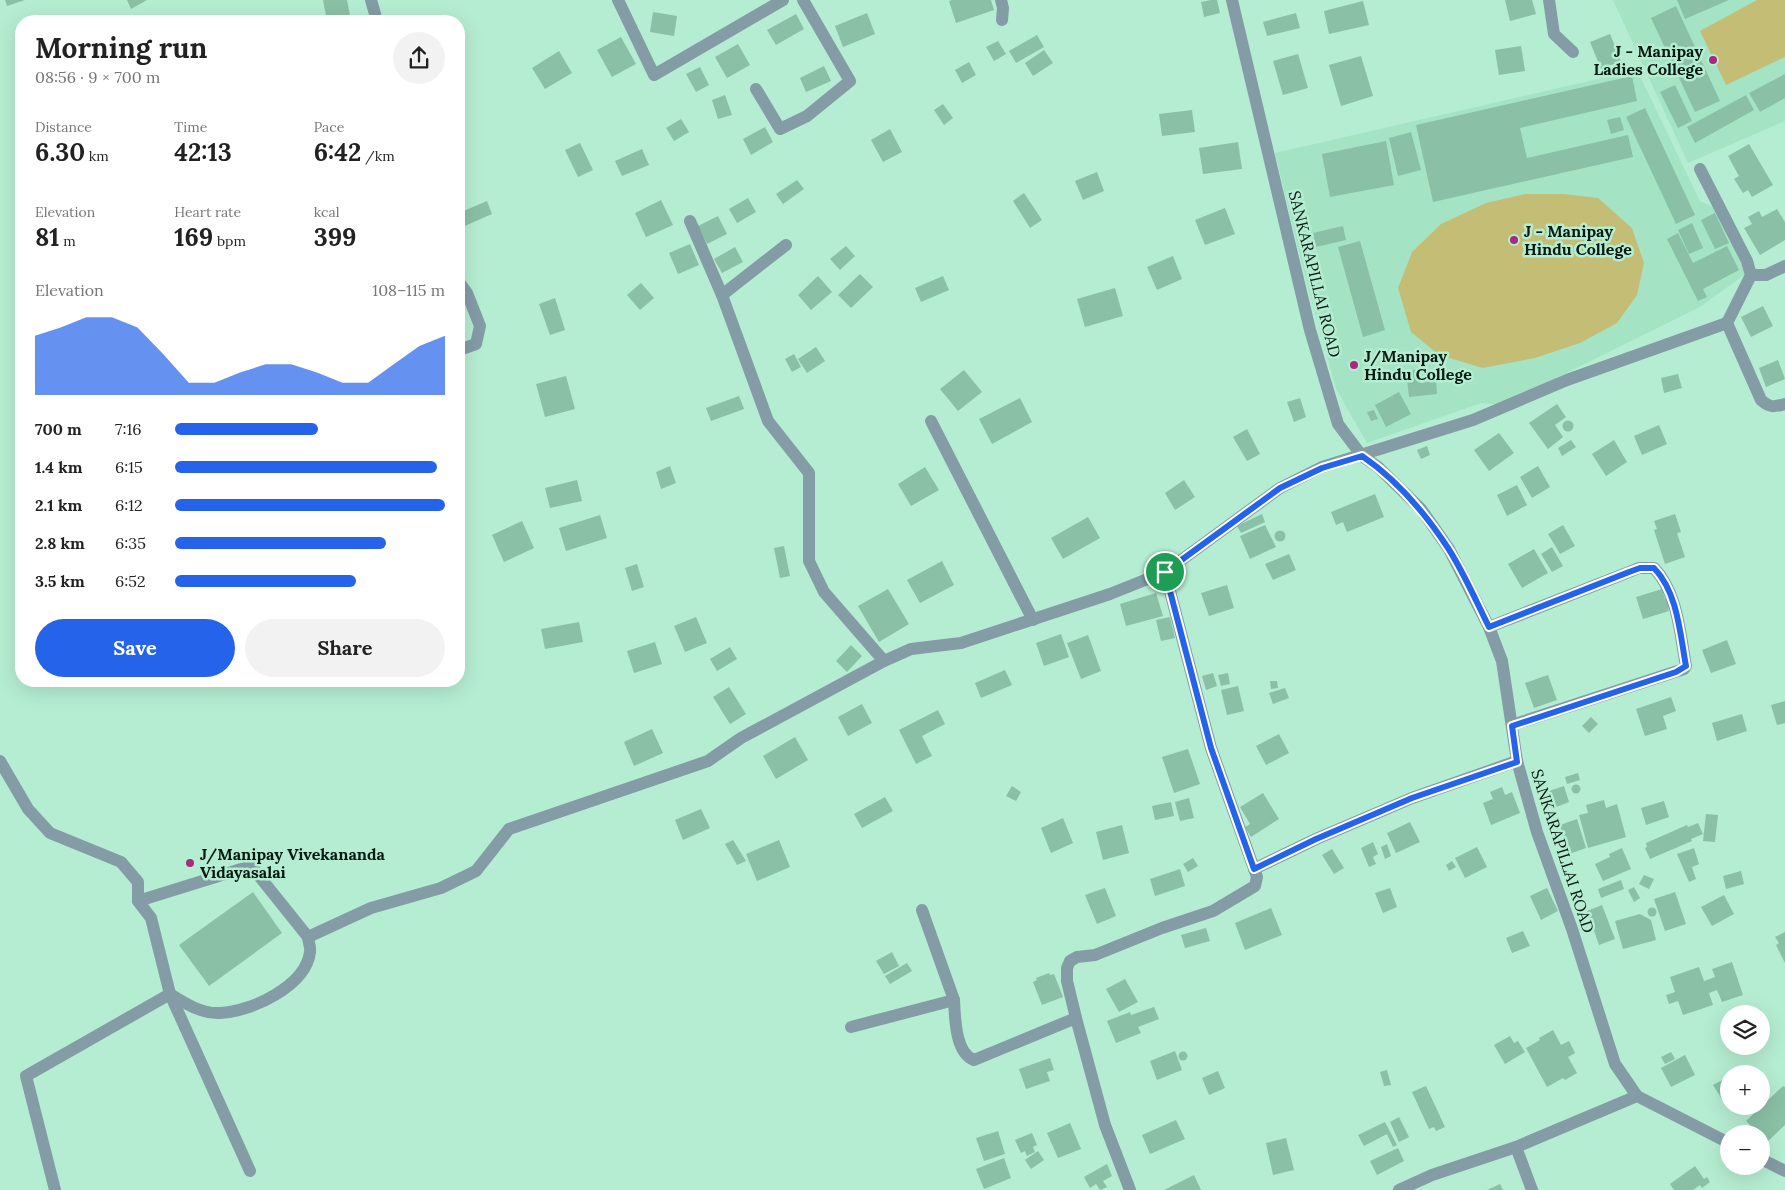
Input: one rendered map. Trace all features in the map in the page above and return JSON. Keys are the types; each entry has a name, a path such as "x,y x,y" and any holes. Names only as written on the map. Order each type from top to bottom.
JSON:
{"street":[{"path":"371,0 375,15"},
{"path":"618,0 654,75 783,0"},
{"path":"756,89 780,129 807,116 850,82 803,0"},
{"path":"1001,0 1004,8 1002,20"},
{"name":"SANKARAPILLAI ROAD","path":"1232,0 1310,330 1338,424 1362,456 1378,467 1421,509 1449,549 1489,627 1502,661 1517,762 1537,832 1572,929 1615,1064 1637,1096 1720,1138"},
{"path":"1549,0 1554,34 1573,52"},
{"path":"308,936 372,908 441,888 476,871 509,829 708,761 741,738 911,648 961,643 1110,594 1165,572 1280,488 1322,468 1473,420 1567,380 1726,323 1751,275 1747,261 1700,169"},
{"path":"690,221 722,295 768,421 809,473 809,561 824,592 884,661"},
{"path":"722,295 786,245"},
{"path":"1751,275 1766,275 1785,266"},
{"path":"465,290 480,326 476,344 465,348"},
{"path":"1726,323 1762,400 1772,407 1785,404"},
{"path":"931,421 1033,620"},
{"path":"1489,627 1629,572 1647,568 1654,568 1662,577 1668,588 1676,614 1686,666 1684,669 1512,726"},
{"path":"1130,1190 1105,1125 1067,981 1067,968 1070,961 1077,957 1095,955 1162,928 1214,911 1255,886 1257,877 1211,748 1165,572"},
{"path":"0,760 28,810 50,833 122,862 138,882 138,901 151,918 170,994 250,1171"},
{"path":"1254,869 1316,839 1412,798 1517,762"},
{"path":"138,901 251,866 308,936 310,952 302,972 284,990 248,1008 220,1013 193,1008 170,994"},
{"path":"922,910 954,1000 959,1040 968,1057 974,1060 1076,1018"},
{"path":"54,1190 26,1076 170,994"},
{"path":"851,1027 954,1000"},
{"path":"1399,1190 1432,1174 1516,1147 1637,1096"},
{"path":"1516,1147 1532,1190"},
{"path":"1770,1164 1785,1171"}],"shaded area":[{"name":"J - Manipay Ladies College","path":"1613,0 1785,0 1785,121 1688,163"},
{"path":"1757,0 1785,0 1785,57 1726,85 1700,31"},
{"name":"J - Manipay Hindu College","path":"1637,70 1700,201 1716,208 1747,273 1700,307 1502,405 1481,403 1367,443 1336,389 1305,276 1275,153"},
{"path":"1525,194 1564,194 1598,198 1632,228 1644,263 1637,295 1617,323 1580,343 1535,358 1483,368 1439,355 1411,332 1398,288 1412,252 1441,224 1486,203"}],"building":[{"path":"5,0 25,0 7,6"},
{"path":"127,0 147,0 131,9"},
{"path":"323,0 347,0 350,15 326,15"},
{"path":"991,0 994,10 956,23 949,1"},
{"path":"1217,0 1220,13 1204,17 1201,2"},
{"path":"1505,0 1532,0 1536,14 1510,21"},
{"path":"1677,0 1729,0 1685,19"},
{"path":"1363,1 1369,25 1329,34 1324,11"},
{"path":"1676,6 1720,101 1695,112 1651,18"},
{"path":"653,12 677,16 674,36 650,32"},
{"path":"867,13 875,34 843,47 835,26"},
{"path":"1296,13 1300,28 1267,36 1263,22"},
{"path":"796,14 804,29 776,45 767,30"},
{"path":"1610,34 1621,61 1601,69 1590,42"},
{"path":"1037,35 1044,47 1016,63 1009,51"},
{"path":"621,37 636,64 612,77 597,50"},
{"path":"998,41 1006,54 994,61 986,47"},
{"path":"738,44 750,65 727,78 715,57"},
{"path":"1521,46 1525,71 1499,75 1495,50"},
{"path":"1044,50 1053,63 1033,76 1025,63"},
{"path":"559,51 572,73 545,89 532,68"},
{"path":"1298,54 1308,88 1283,95 1273,61"},
{"path":"1361,56 1373,96 1341,106 1329,65"},
{"path":"969,62 976,75 962,83 955,70"},
{"path":"824,66 831,81 806,92 800,78"},
{"path":"700,67 709,85 696,92 686,74"},
{"path":"1785,74 1785,98 1760,112 1749,93"},
{"path":"1632,76 1637,101 1520,128 1527,158 1628,135 1633,157 1433,202 1416,125"},
{"path":"1675,85 1692,121 1678,128 1660,92"},
{"path":"725,95 732,115 718,119 712,100"},
{"path":"1746,95 1754,110 1695,143 1687,127"},
{"path":"943,104 953,118 944,125 934,110"},
{"path":"1645,108 1695,215 1676,224 1626,117"},
{"path":"1192,110 1195,132 1162,136 1159,114"},
{"path":"1620,117 1624,130 1611,134 1607,120"},
{"path":"681,119 689,132 674,141 666,128"},
{"path":"765,127 773,142 751,155 743,139"},
{"path":"890,129 902,152 883,162 871,140"},
{"path":"1411,132 1421,170 1398,176 1389,138"},
{"path":"1386,141 1394,185 1330,197 1322,154"},
{"path":"1238,142 1242,169 1203,174 1199,148"},
{"path":"580,143 593,170 578,177 565,150"},
{"path":"1749,144 1773,185 1752,197 1748,190 1743,193 1734,179 1739,176 1728,156"},
{"path":"642,149 649,165 622,176 615,161"},
{"path":"1097,172 1104,191 1083,200 1075,181"},
{"path":"797,180 804,189 783,204 776,194"},
{"path":"1024,193 1042,220 1030,228 1013,201"},
{"path":"748,198 756,212 737,223 729,209"},
{"path":"661,200 673,225 646,237 635,213"},
{"path":"487,201 492,214 465,226 465,210"},
{"path":"1225,208 1235,234 1205,245 1195,220"},
{"path":"1777,209 1785,222 1785,240 1760,255 1744,228 1752,224 1748,217 1759,211 1762,217"},
{"path":"1715,213 1729,243 1715,249 1701,220"},
{"path":"718,216 727,234 707,244 698,226"},
{"path":"1692,223 1703,248 1689,254 1678,230"},
{"path":"1343,226 1346,240 1316,247 1313,233"},
{"path":"1678,233 1693,263 1727,246 1739,270 1703,289 1707,297 1698,301 1667,239"},
{"path":"1360,241 1385,330 1363,337 1338,247"},
{"path":"690,244 699,265 678,274 669,253"},
{"path":"846,246 855,256 840,270 830,259"},
{"path":"735,247 743,262 722,273 714,259"},
{"path":"1173,256 1182,279 1157,290 1147,267"},
{"path":"860,274 873,287 851,308 838,295"},
{"path":"818,276 832,292 811,310 798,295"},
{"path":"943,276 949,290 921,302 915,288"},
{"path":"641,283 654,298 640,310 627,295"},
{"path":"1115,288 1123,316 1085,327 1077,299"},
{"path":"555,298 565,330 550,335 539,304"},
{"path":"1763,306 1773,326 1751,337 1741,317"},
{"path":"816,347 825,361 807,373 798,359"},
{"path":"794,354 801,367 792,372 785,359"},
{"path":"1778,360 1785,379 1766,387 1759,368"},
{"path":"1419,369 1420,383 1436,381 1437,394 1409,397 1406,371"},
{"path":"964,370 982,392 958,411 940,389"},
{"path":"1678,374 1682,388 1664,393 1661,378"},
{"path":"566,376 575,409 545,417 536,384"},
{"path":"1399,392 1411,414 1386,427 1375,405"},
{"path":"739,396 744,409 711,421 706,408"},
{"path":"1020,398 1032,422 992,444 979,419"},
{"path":"1300,398 1306,417 1294,422 1287,402"},
{"path":"1557,404 1566,417 1555,425 1563,437 1548,449 1529,423"},
{"path":"1374,410 1378,419 1371,421 1367,412"},
{"path":"1566,421 1570,421 1573,426 1572,430 1566,431 1563,428 1563,424"},
{"path":"1659,425 1667,444 1642,455 1634,436"},
{"path":"1247,429 1260,454 1247,461 1233,437"},
{"path":"1499,433 1514,453 1489,471 1474,450"},
{"path":"1571,440 1576,447 1562,456 1558,448"},
{"path":"1614,440 1627,462 1606,476 1592,454"},
{"path":"1427,446 1430,455 1421,459 1417,450"},
{"path":"670,466 676,483 661,489 656,472"},
{"path":"1538,466 1550,487 1532,498 1520,477"},
{"path":"925,467 939,490 911,506 898,484"},
{"path":"577,480 582,501 550,508 545,488"},
{"path":"1184,480 1195,497 1175,510 1165,493"},
{"path":"1517,485 1527,505 1507,516 1497,495"},
{"path":"1375,494 1384,517 1347,532 1343,522 1336,525 1331,512"},
{"path":"1262,514 1265,522 1241,533 1237,526"},
{"path":"1675,514 1681,532 1677,533 1685,557 1665,564 1654,530 1657,529 1654,521"},
{"path":"600,515 607,538 566,551 559,528"},
{"path":"1088,517 1100,538 1063,559 1051,538"},
{"path":"522,521 534,548 504,562 492,535"},
{"path":"1265,525 1276,547 1250,559 1240,536"},
{"path":"1563,525 1575,546 1560,554 1548,534"},
{"path":"1280,530 1286,536 1280,542 1274,536"},
{"path":"784,546 790,576 780,578 774,548"},
{"path":"1552,547 1563,566 1552,572 1541,554"},
{"path":"1534,549 1548,573 1522,588 1508,564"},
{"path":"1289,554 1296,570 1273,580 1265,564"},
{"path":"942,561 954,585 920,603 907,580"},
{"path":"637,564 644,587 632,591 625,568"},
{"path":"1227,585 1234,608 1209,616 1201,593"},
{"path":"888,589 909,624 879,642 858,606"},
{"path":"1662,589 1665,599 1668,597 1671,608 1668,609 1669,611 1643,619 1636,597"},
{"path":"1156,593 1163,616 1126,626 1120,604"},
{"path":"696,617 707,643 685,652 674,626"},
{"path":"1170,617 1175,638 1161,641 1156,620"},
{"path":"579,622 583,642 545,649 541,629"},
{"path":"1061,634 1069,657 1044,666 1036,643"},
{"path":"1088,635 1101,671 1081,679 1067,643"},
{"path":"1727,640 1736,664 1711,673 1702,650"},
{"path":"655,642 662,664 634,673 627,651"},
{"path":"851,645 862,656 847,672 836,661"},
{"path":"730,647 737,659 717,671 710,659"},
{"path":"1005,670 1012,685 981,698 975,683"},
{"path":"1213,673 1217,686 1206,690 1202,676"},
{"path":"1228,673 1230,684 1221,686 1218,675"},
{"path":"1548,675 1557,700 1534,708 1525,683"},
{"path":"1270,681 1277,681 1278,688 1271,689"},
{"path":"1238,686 1244,711 1227,715 1221,690"},
{"path":"729,687 746,714 730,724 713,697"},
{"path":"1285,688 1289,698 1273,704 1269,693"},
{"path":"1671,697 1676,711 1663,716 1667,729 1645,736 1636,709"},
{"path":"1785,701 1785,723 1777,725 1771,705"},
{"path":"862,704 872,723 848,736 838,717"},
{"path":"938,710 945,724 922,736 932,756 916,764 899,730"},
{"path":"1742,714 1747,731 1717,741 1712,723"},
{"path":"1591,717 1598,724 1589,733 1582,726"},
{"path":"652,729 663,753 634,766 624,742"},
{"path":"1279,734 1289,753 1266,765 1256,746"},
{"path":"795,737 808,760 776,779 763,756"},
{"path":"1188,749 1200,784 1174,793 1162,757"},
{"path":"1578,773 1580,780 1567,784 1565,777"},
{"path":"1576,784 1581,789 1576,794 1571,789"},
{"path":"1012,786 1021,792 1016,801 1006,796"},
{"path":"1564,786 1569,802 1554,808 1549,791"},
{"path":"1502,787 1505,795 1512,792 1520,813 1491,825 1483,803 1493,799 1490,792"},
{"path":"1263,793 1279,819 1251,837 1245,827 1250,824 1240,807"},
{"path":"885,797 893,811 862,828 854,814"},
{"path":"1189,798 1194,818 1180,821 1175,802"},
{"path":"1604,800 1606,808 1617,804 1626,837 1588,848 1579,815 1588,813 1586,805"},
{"path":"1664,801 1669,817 1646,825 1641,808"},
{"path":"1171,802 1174,816 1155,820 1152,806"},
{"path":"701,809 710,828 683,840 675,820"},
{"path":"1706,814 1718,815 1715,842 1703,841"},
{"path":"1063,818 1073,843 1051,853 1041,828"},
{"path":"1577,819 1586,848 1569,854 1560,825"},
{"path":"1410,822 1420,842 1396,853 1387,833"},
{"path":"1698,823 1703,834 1691,839 1692,841 1650,859 1645,848 1647,847 1646,843 1687,825 1688,827"},
{"path":"1122,825 1129,853 1103,860 1096,832"},
{"path":"733,840 746,861 737,865 725,844"},
{"path":"779,840 790,867 757,881 746,854"},
{"path":"1373,842 1378,854 1373,857 1376,864 1369,867 1361,848"},
{"path":"1387,844 1391,856 1385,859 1381,847"},
{"path":"1477,847 1487,867 1465,878 1455,858"},
{"path":"1622,848 1631,869 1603,881 1595,864 1610,857 1609,854"},
{"path":"1694,848 1699,864 1692,867 1696,879 1689,882 1677,854"},
{"path":"1332,849 1344,868 1334,874 1322,855"},
{"path":"1193,858 1198,866 1188,872 1183,864"},
{"path":"1452,861 1456,867 1449,871 1446,865"},
{"path":"1180,869 1185,886 1155,896 1150,879"},
{"path":"1741,871 1744,884 1726,889 1723,876"},
{"path":"1644,875 1654,879 1649,889 1639,884"},
{"path":"1621,880 1624,889 1601,898 1598,889"},
{"path":"1634,887 1640,898 1634,902 1628,890"},
{"path":"1105,888 1116,916 1097,924 1085,895"},
{"path":"1390,888 1397,907 1383,913 1375,893"},
{"path":"1547,888 1558,911 1541,920 1530,896"},
{"path":"253,892 282,933 209,986 179,945"},
{"path":"1675,892 1686,924 1665,931 1654,899"},
{"path":"1724,895 1734,914 1712,926 1701,907"},
{"path":"1602,905 1615,939 1599,945 1587,911"},
{"path":"1652,907 1657,912 1652,917 1647,912"},
{"path":"1271,908 1282,935 1245,950 1235,923"},
{"path":"1640,914 1651,920 1656,940 1623,949 1615,921"},
{"path":"1206,928 1210,941 1185,948 1181,935"},
{"path":"1523,931 1530,946 1512,953 1506,938"},
{"path":"1785,932 1785,963 1776,945 1779,943 1775,937"},
{"path":"892,952 899,966 884,974 876,961"},
{"path":"1732,962 1743,995 1722,1002 1717,990 1709,993 1713,1005 1683,1015 1678,1001 1669,1004 1666,995 1675,992 1670,977 1699,967 1704,981 1715,977 1712,969"},
{"path":"907,963 912,971 890,984 885,976"},
{"path":"1049,973 1050,975 1054,974 1063,997 1042,1005 1033,982 1037,980 1036,978"},
{"path":"1125,979 1138,1002 1119,1012 1106,989"},
{"path":"1154,1007 1159,1019 1138,1027 1141,1033 1116,1043 1107,1021 1130,1012 1131,1015"},
{"path":"1553,1030 1561,1045 1569,1041 1575,1053 1568,1057 1577,1073 1547,1087 1526,1048"},
{"path":"1510,1036 1514,1043 1518,1041 1525,1052 1505,1064 1494,1045"},
{"path":"1175,1051 1182,1070 1157,1080 1150,1061"},
{"path":"1183,1051 1188,1056 1183,1061 1178,1056"},
{"path":"1671,1052 1675,1059 1665,1064 1661,1057"},
{"path":"1685,1055 1695,1075 1671,1087 1661,1068"},
{"path":"1050,1058 1054,1070 1047,1072 1050,1081 1026,1089 1019,1069"},
{"path":"1387,1070 1391,1085 1384,1086 1380,1072"},
{"path":"1218,1071 1225,1088 1209,1095 1202,1078"},
{"path":"1720,1081 1720,1096 1713,1085"},
{"path":"1426,1086 1445,1127 1436,1131 1434,1127 1429,1129 1412,1092"},
{"path":"1783,1086 1785,1087 1785,1125 1770,1139 1770,1125 1750,1125 1746,1121 1752,1115 1770,1115 1770,1098"},
{"path":"1399,1117 1409,1137 1399,1142 1390,1122"},
{"path":"1176,1120 1185,1139 1150,1154 1142,1135"},
{"path":"1385,1122 1397,1145 1393,1147 1387,1134 1364,1146 1358,1135"},
{"path":"1070,1123 1081,1149 1058,1158 1047,1133"},
{"path":"998,1131 1005,1154 984,1161 976,1138"},
{"path":"1032,1133 1037,1145 1033,1147 1035,1152 1027,1156 1025,1151 1021,1153 1015,1140"},
{"path":"1286,1138 1294,1170 1273,1175 1266,1143"},
{"path":"1398,1148 1404,1161 1377,1175 1370,1161"},
{"path":"1038,1151 1044,1160 1031,1169 1025,1160"},
{"path":"1004,1158 1011,1178 984,1189 976,1169"},
{"path":"1107,1164 1112,1176 1103,1181 1107,1187 1100,1190 1096,1184 1090,1188 1084,1177"},
{"path":"1695,1166 1704,1179 1707,1177 1710,1182 1702,1188 1700,1185 1693,1190 1674,1190 1670,1184"},
{"path":"1194,1175 1201,1190 1164,1190"},
{"path":"1500,1184 1503,1190 1487,1190"}],"place":[{"name":"J - Manipay Ladies College","path":"1713,60"},
{"name":"J - Manipay Hindu College","path":"1514,240"},
{"name":"J/Manipay Hindu College","path":"1354,365"},
{"name":"J/Manipay Vivekananda Vidayasalai","path":"190,863"}],"route":[{"path":"1362,456 1378,467 1421,509 1449,549 1489,627 1640,568 1654,568 1668,588 1676,614 1686,666 1684,669 1676,672 1512,726 1517,762 1412,798 1316,839 1254,869 1211,748 1165,572 1280,488 1322,468 1362,456"}]}
